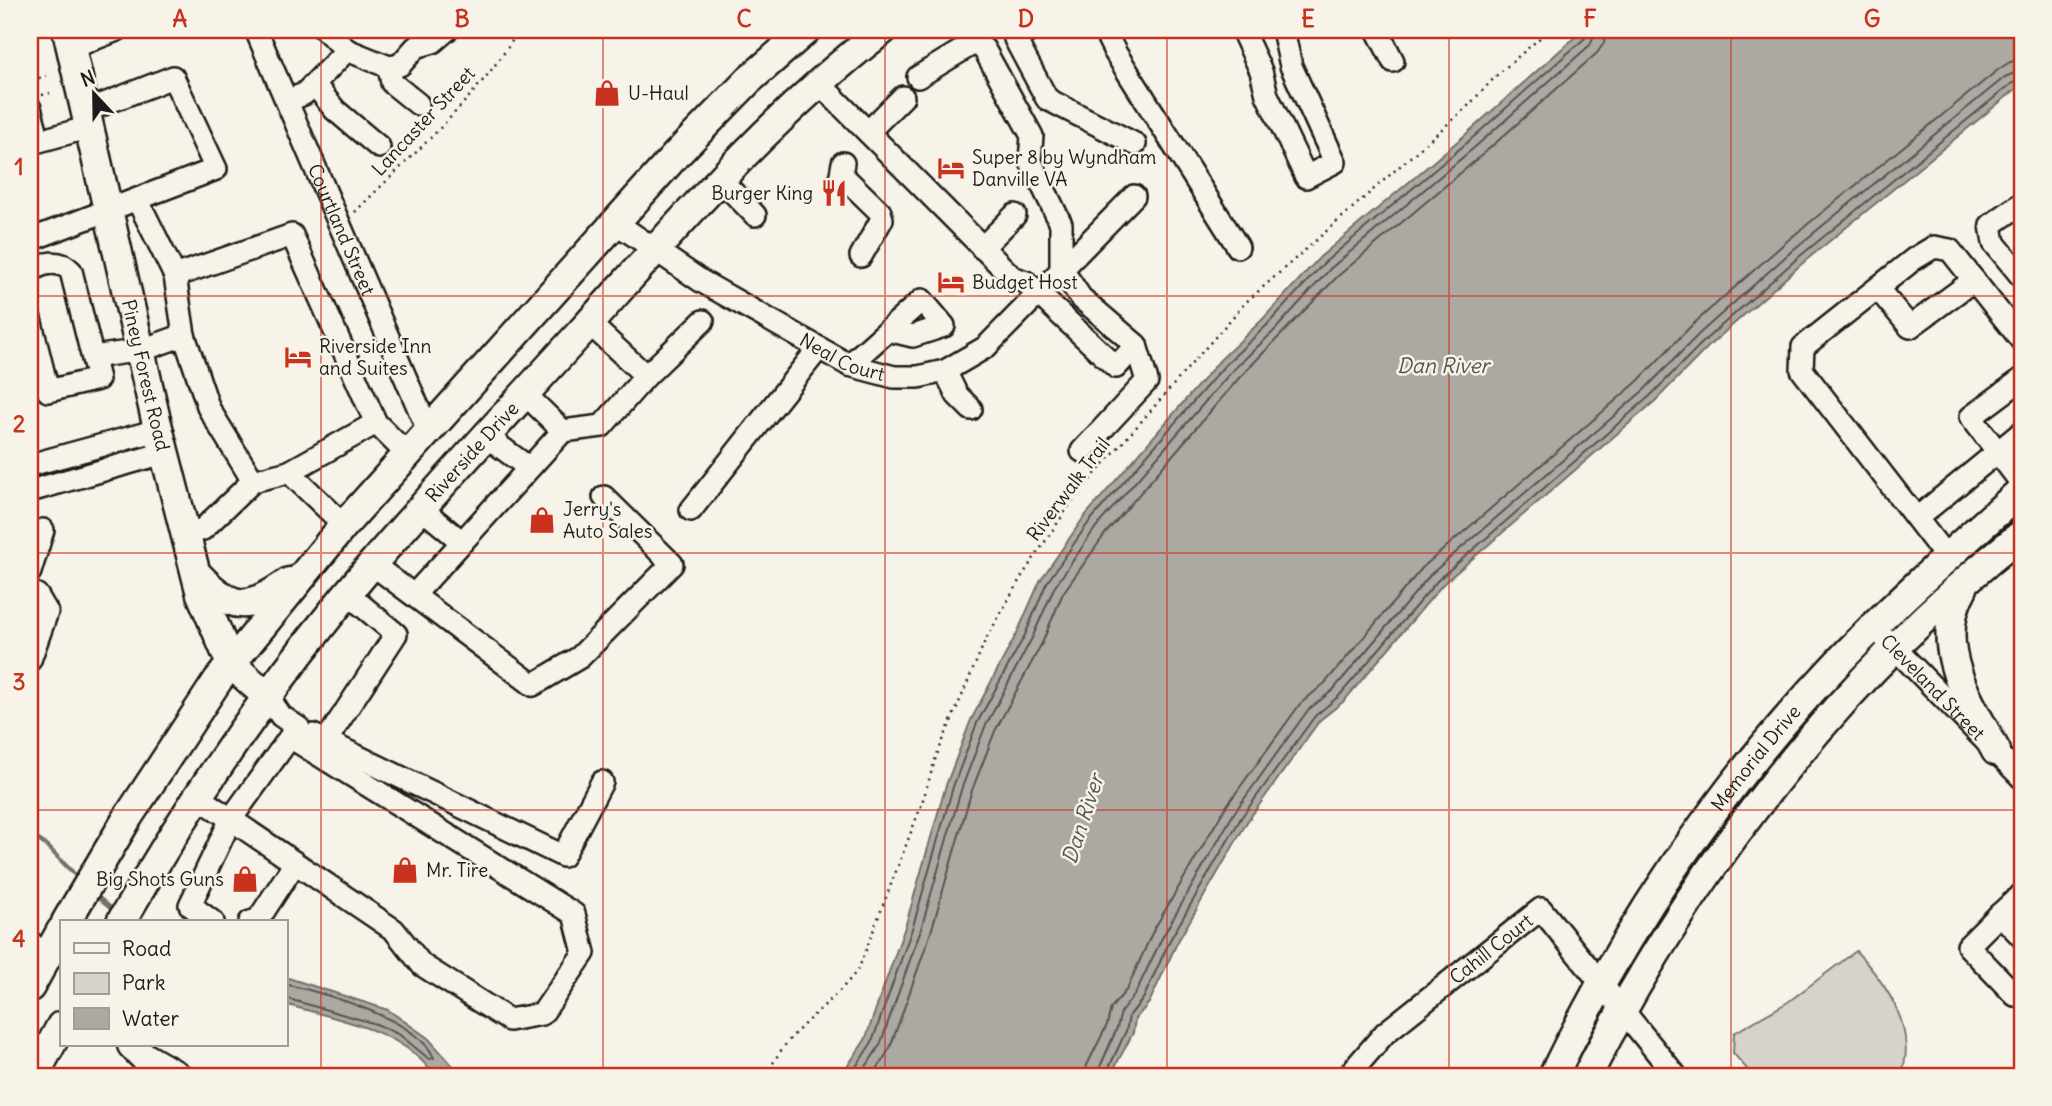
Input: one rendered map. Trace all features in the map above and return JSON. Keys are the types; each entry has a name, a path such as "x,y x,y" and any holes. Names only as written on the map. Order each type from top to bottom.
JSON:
{"main road":[{"path":"67,920 98,867 231,664 344,525 615,223 749,80 806,30"},
{"name":"Riverside Drive","path":"125,903 233,743 372,564 720,179 818,82 883,30"},
{"name":"Piney Forest Road","path":"69,39 161,442 195,572 214,629 231,664 269,698"},
{"path":"428,430 449,477"},
{"name":"Memorial Drive","path":"1553,1076 1601,984 1653,899 1718,807 1788,719 1874,627 2022,487"},
{"name":"Memorial Drive","path":"1587,1076 1622,1009 1677,916 1755,806 1805,744 1895,649 1969,578 2022,534"},
{"path":"195,572 218,596 235,604 251,604 270,596 309,568"},
{"path":"1969,578 1952,616 1952,659 1957,678 1996,751"},
{"path":"104,920 125,903 239,705 231,664"},
{"path":"30,987 38,950 60,929"},
{"path":"34,1076 60,1028"},
{"path":"133,1046 144,1057 177,1076"}],"street":[{"path":"69,39 117,30"},
{"name":"Courtland Street","path":"256,30 428,430"},
{"path":"325,30 347,50 389,68 400,65 416,47 433,42 447,30"},
{"path":"1031,30 1015,39 1047,99 1135,144"},
{"path":"1104,30 1121,63 1238,247"},
{"path":"1242,30 1261,71 1267,95 1306,177 1335,162 1291,66 1285,30"},
{"path":"1377,30 1393,61"},
{"path":"918,77 970,36 984,49 1032,136 1030,160 1061,224 1061,268 1081,298 1136,345 1147,381 1083,451"},
{"path":"287,101 304,94 347,50"},
{"path":"389,68 392,83 418,104"},
{"path":"30,108 34,149 173,77 216,170 30,240"},
{"path":"818,82 1012,278 1026,282 1115,366 1136,345"},
{"path":"314,84 335,110 379,146"},
{"path":"868,132 903,97"},
{"path":"843,163 841,174 880,212 882,219 861,256"},
{"path":"720,179 755,215"},
{"name":"Neal Court","path":"615,223 732,300 849,365 894,377 918,377 945,371 986,347 1134,196"},
{"path":"138,201 175,276 184,335 209,409 253,481"},
{"path":"2019,267 1994,243 1991,225 2022,202"},
{"path":"982,248 1015,215"},
{"path":"175,276 292,235 376,423 407,454"},
{"path":"1947,558 1801,370 1803,347 1934,247 1950,250 2022,341"},
{"path":"30,272 53,263 65,265 74,280 98,379 48,391 30,319"},
{"path":"1878,289 1910,327 1974,280"},
{"path":"1062,318 1081,298"},
{"path":"414,595 563,431 602,426 646,376 703,321"},
{"path":"589,323 646,376"},
{"path":"849,365 888,330"},
{"path":"93,357 142,350 184,335"},
{"path":"691,510 819,348"},
{"path":"945,371 957,395 971,409"},
{"path":"2022,379 1972,417 2022,487"},
{"path":"525,394 563,431"},
{"path":"185,535 202,530 253,481 289,472 376,423"},
{"path":"1917,518 2022,432"},
{"path":"486,436 529,468"},
{"path":"30,465 161,442"},
{"path":"30,491 161,442"},
{"path":"289,472 344,525"},
{"path":"372,564 533,685 580,657 671,564 604,497"},
{"path":"422,509 462,542"},
{"path":"30,572 44,530"},
{"path":"326,741 396,634 348,594"},
{"path":"30,617 32,597"},
{"path":"30,638 39,611 32,597"},
{"path":"30,660 47,612 32,597"},
{"name":"Cleveland Street","path":"1874,627 2022,778"},
{"path":"198,797 394,930 422,965 509,1020 542,1014 584,953 574,914 294,733 269,698"},
{"path":"294,733 326,741 563,856 602,782"},
{"path":"210,920 190,905 231,819 294,733"},
{"path":"258,920 295,863"},
{"path":"2022,894 1968,946 2015,995 2022,988"},
{"name":"Cahill Court","path":"1348,1076 1385,1033 1541,909 1675,1076"},
{"path":"2000,914 2022,937"}],"path":[{"name":"Lancaster Street","path":"341,227 448,119 503,54 519,30"},
{"name":"Riverwalk Trail","path":"768,1076 774,1059 790,1038 846,986 859,968 962,691 985,641 1020,579 1075,496 1115,448 1262,288 1468,107 1497,75 1549,30"},
{"path":"32,80 46,76"}],"green space":[{"path":"1856,951 1888,993 1902,1025 1905,1059 1901,1076 1753,1076 1733,1053 1734,1033 1788,1002"}],"water":[{"name":"Dan River","path":"1583,30 2022,30 2022,84 1805,261 1710,345 1655,401 1443,584 1344,701 1320,720 1247,822 1177,943 1149,1003 1135,1019 1133,1033 1110,1076 841,1076 865,1040 906,924 946,785 971,720 1018,631 1040,581 1084,517 1220,360 1261,321 1320,257 1465,135"},
{"path":"287,978 388,1010 428,1038 462,1076 434,1076 421,1060 405,1047 346,1021 287,1005"}],"waterway":[{"path":"30,834 47,846 81,881"},
{"path":"94,894 114,911"}],"place":[{"name":"U-Haul","path":"607,93"},
{"name":"Super 8 by Wyndham Danville VA","path":"951,168"},
{"name":"Burger King","path":"834,193"},
{"name":"Budget Host","path":"951,282"},
{"name":"Riverside Inn and Suites","path":"298,357"},
{"name":"Jerry's Auto Sales","path":"542,520"},
{"name":"Mr. Tire","path":"405,870"},
{"name":"Big Shots Guns","path":"245,879"}]}
